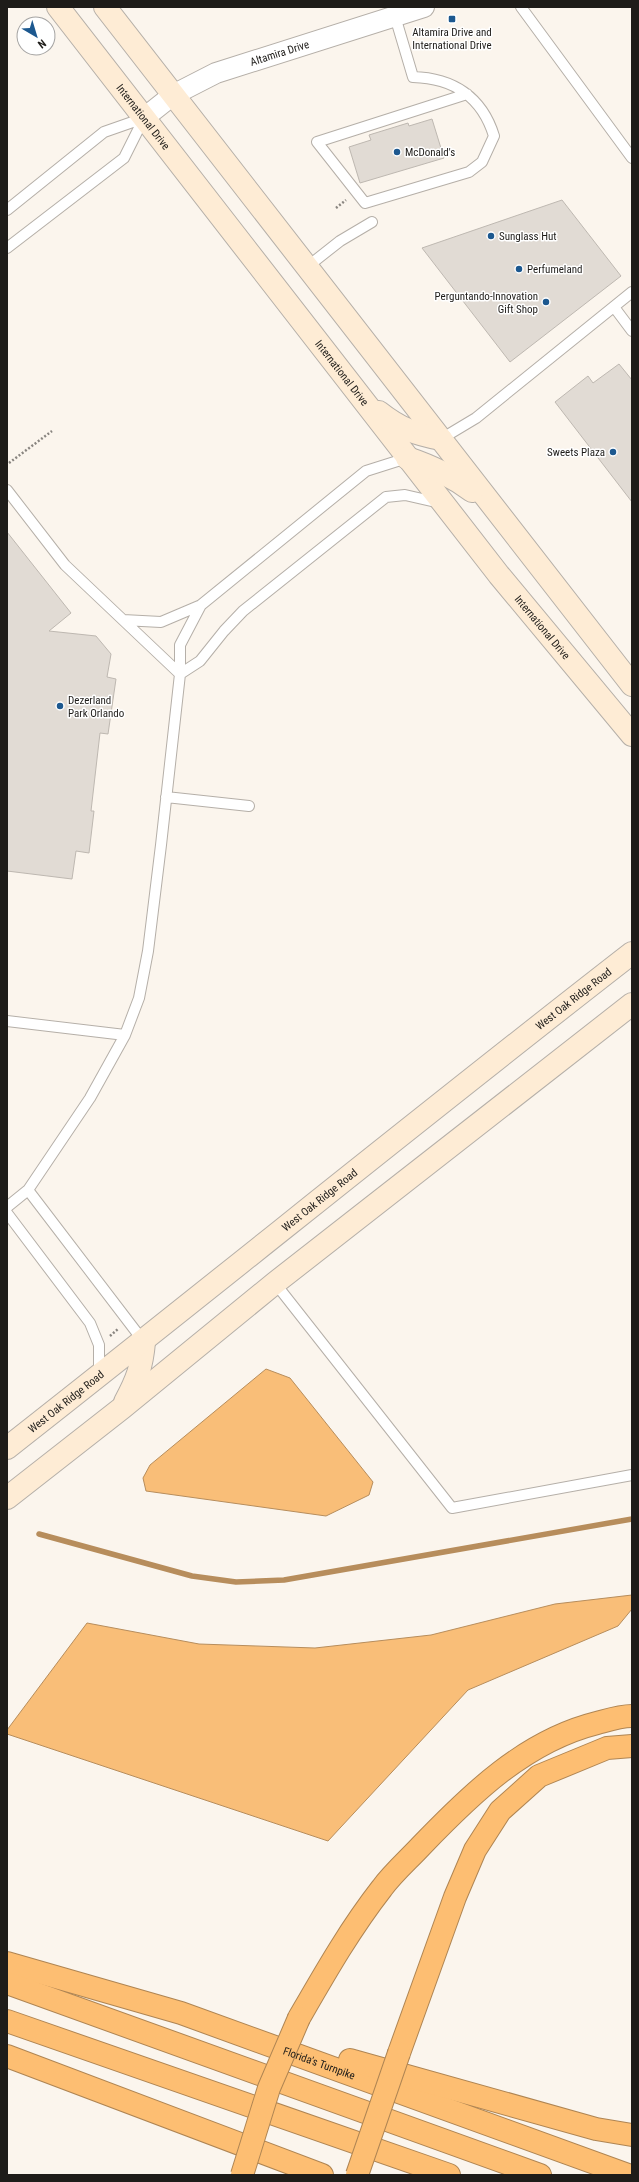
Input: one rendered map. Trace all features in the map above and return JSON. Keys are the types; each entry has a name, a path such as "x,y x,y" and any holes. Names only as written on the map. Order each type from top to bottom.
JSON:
{"highway":[{"path":"242,2175 269,2088 299,2018 337,1951 382,1887 478,1790 524,1754 575,1728 623,1716 632,1716"},
{"path":"357,2175 455,1897 475,1850 500,1811 539,1776 607,1748 632,1746"},
{"name":"Florida's Turnpike","path":"7,1963 181,2013 628,2175"},
{"path":"7,1983 540,2175"},
{"path":"181,2013 596,2129 632,2135"},
{"path":"7,2021 449,2175"},
{"path":"7,2056 322,2175"}],"street":[{"name":"International Drive","path":"58,7 443,504 499,575 632,735"},
{"path":"105,7 490,505 632,685"},
{"name":"Altamira Drive","path":"144,118 173,95 216,73 394,12 424,7"},
{"path":"362,400 392,422 415,434 440,439"},
{"path":"407,458 435,467 455,478 490,505"},
{"name":"West Oak Ridge Road","path":"7,1448 99,1375 144,1342 468,1081 632,953"},
{"path":"7,1498 122,1408 275,1283 632,1004"},
{"path":"122,1408 138,1376 143,1358 144,1342"}],"lane":[{"path":"521,7 632,158"},
{"path":"394,12 413,77 444,81 467,94 479,105 489,119 494,136 482,162 469,172 365,203 317,142 467,94"},
{"path":"7,210 104,132 144,118"},
{"path":"7,248 124,158 144,118"},
{"path":"306,267 340,241 372,222"},
{"path":"440,439 476,418 632,292"},
{"path":"614,307 632,331"},
{"path":"123,620 161,622 201,606 366,471 407,458"},
{"path":"7,490 65,565 180,674"},
{"path":"180,674 200,661 224,630 243,611 386,497 405,495 443,504"},
{"path":"7,1207 28,1190 90,1098 125,1035 140,998 148,951 180,674 180,645 201,606"},
{"path":"166,797 249,806"},
{"path":"7,1021 125,1035"},
{"path":"28,1190 144,1342"},
{"path":"7,1213 90,1323 99,1345 99,1375"},
{"path":"275,1283 452,1508 632,1475"}],"path":[{"path":"336,208 348,198"},
{"path":"9,463 52,430"},
{"path":"108,1338 120,1327"}],"shaded area":[{"path":"266,1369 290,1378 373,1482 369,1495 326,1516 146,1491 143,1478 150,1465"},
{"path":"632,1595 632,1609 618,1626 468,1690 328,1841 7,1734 7,1730 87,1623 199,1644 315,1648 431,1635 555,1604"}],"building":[{"name":"McDonald's","path":"432,119 444,158 360,183 349,147 371,140 369,135 408,123 409,126"},
{"path":"562,200 621,276 510,362 422,248"},
{"name":"Sweets Plaza","path":"619,364 632,380 632,502 555,402 588,376 593,383"},
{"name":"Dezerland Park Orlando","path":"7,532 71,613 49,631 96,636 111,654 107,677 116,679 108,734 100,733 91,811 94,811 89,853 76,851 72,879 7,871"}],"waterway":[{"path":"39,1534 192,1576 236,1582 284,1580 632,1519"}],"place":[{"name":"Altamira Drive and International Drive","path":"452,19"},
{"name":"McDonald's","path":"397,152"},
{"name":"Sunglass Hut","path":"491,236"},
{"name":"Perfumeland","path":"519,269"},
{"name":"Perguntando-Innovation Gift Shop","path":"546,302"},
{"name":"Sweets Plaza","path":"613,452"},
{"name":"Dezerland Park Orlando","path":"60,706"}]}
